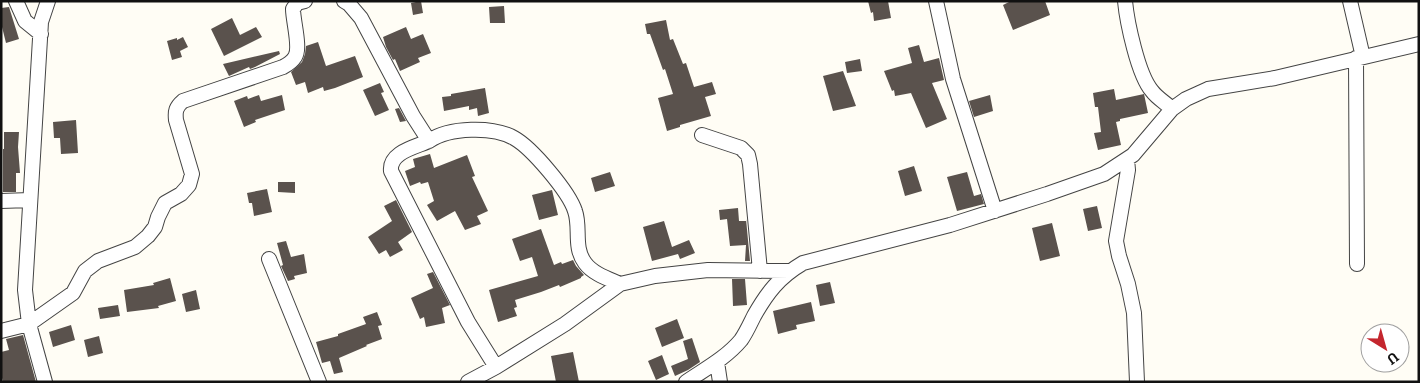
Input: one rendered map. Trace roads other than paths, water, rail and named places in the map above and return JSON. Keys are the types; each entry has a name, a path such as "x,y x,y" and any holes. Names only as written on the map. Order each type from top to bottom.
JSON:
{"street":[{"path":"16,1 24,20 41,34"},
{"path":"45,382 29,324 25,290 41,22 48,1"},
{"path":"344,1 361,18 429,141"},
{"path":"936,1 953,79 995,210"},
{"path":"1125,1 1126,19 1145,80 1152,91 1172,109"},
{"path":"1350,1 1360,57 1357,264"},
{"path":"1,331 29,324 73,293 85,271 98,261 135,247 148,236 155,227 165,204 181,194 191,180 192,174 176,120 177,106 182,101 289,64 298,51 293,9 300,2"},
{"path":"686,382 717,362 741,339 776,283 790,271 803,264 888,242 1047,194 1104,174 1133,155 1172,109 1186,99 1208,90 1275,78 1419,44"},
{"path":"496,367 468,322 391,171 391,165 395,158 403,152 441,134 462,131 491,130 514,138 532,154 568,196 576,212 578,251 585,263 593,271 620,284"},
{"path":"702,135 741,148 748,156 760,270"},
{"path":"1127,159 1128,170 1116,242 1118,256 1128,284 1134,313 1136,382"},
{"path":"1,201 30,200"},
{"path":"269,259 319,382"},
{"path":"468,382 565,324 620,284 655,276 708,270 790,271"},
{"path":"717,362 720,382"}]}
